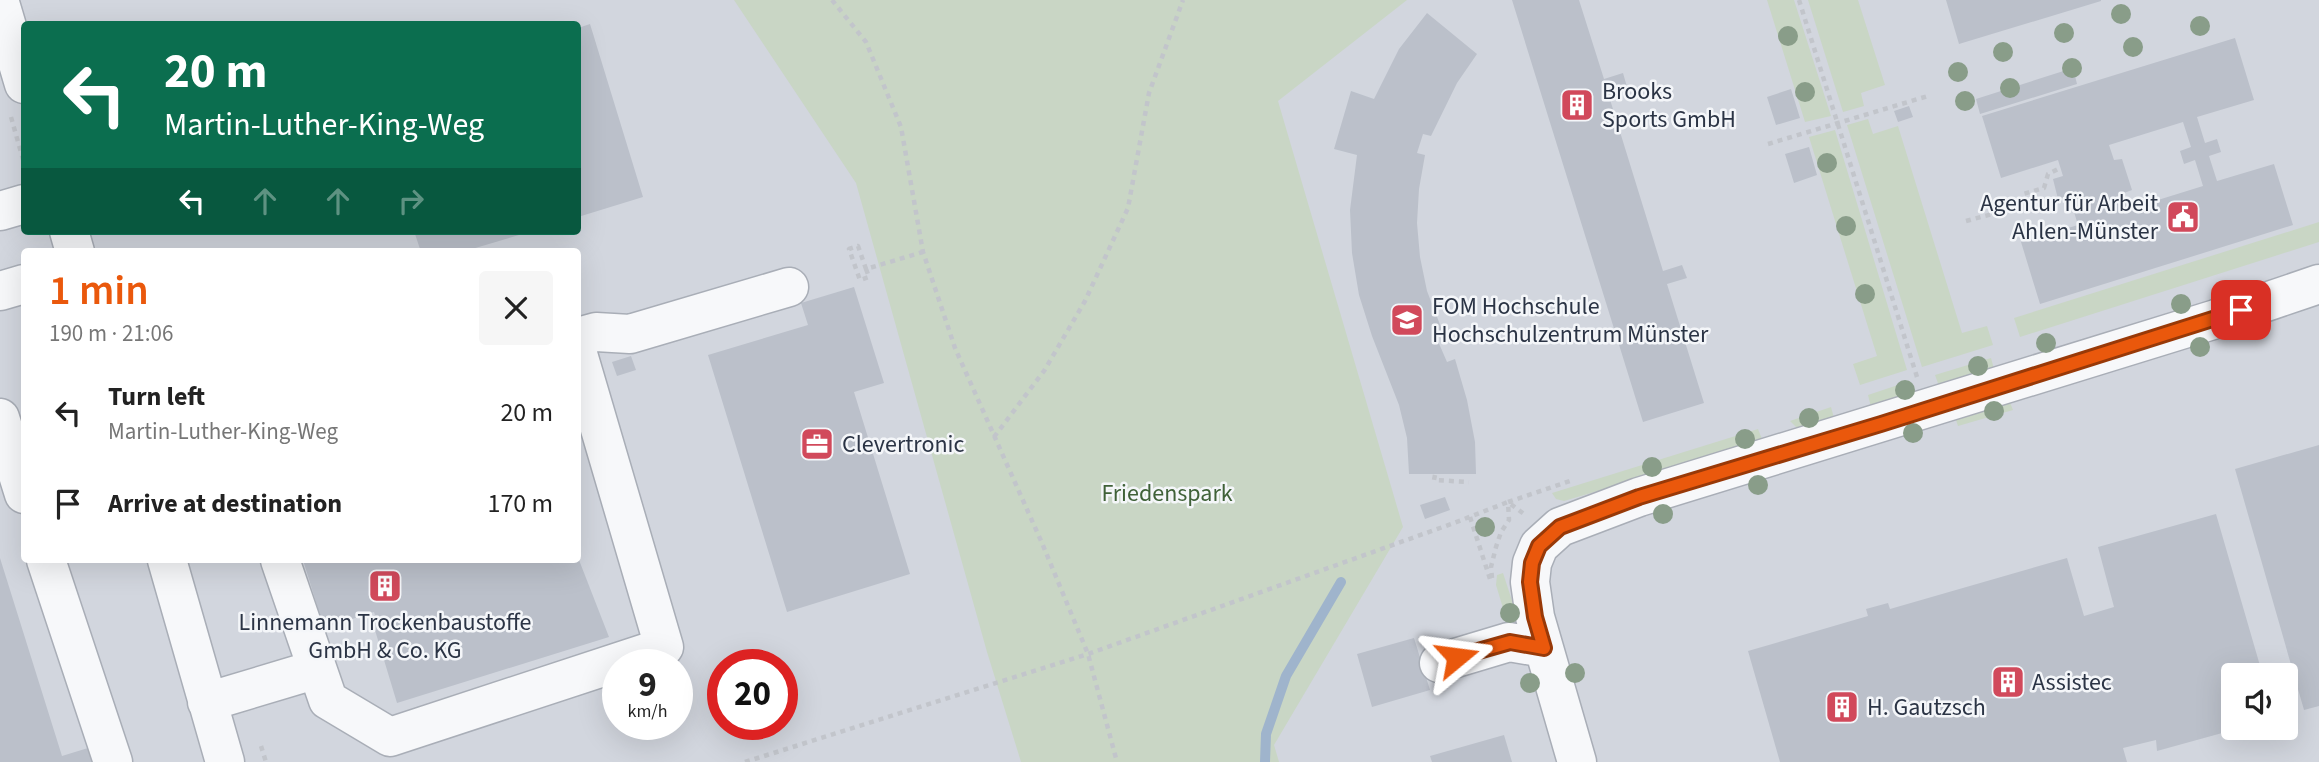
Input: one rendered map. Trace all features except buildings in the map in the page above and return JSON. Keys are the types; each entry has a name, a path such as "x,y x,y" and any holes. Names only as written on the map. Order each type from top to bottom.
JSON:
{"street":[{"path":"0,3 16,97"},
{"path":"0,211 21,205"},
{"path":"1577,762 1535,617 1530,582 1532,563 1539,546 1560,527 1639,497 2216,319 2319,284"},
{"path":"0,291 21,285"},
{"path":"581,336 596,331 630,334 789,287"},
{"path":"281,563 328,700 390,737 664,647 581,364"},
{"path":"0,418 21,484"},
{"path":"52,563 113,762"},
{"path":"168,563 225,762"},
{"path":"1439,663 1510,642 1544,648"},
{"path":"207,702 317,669"}],"path":[{"path":"832,0 866,42 901,127 923,252 955,348 1088,654 1117,762"},
{"path":"993,437 1051,359 1085,301 1128,208 1149,93 1184,0"},
{"path":"1799,0 1927,409"},
{"path":"1768,144 1928,96"},
{"path":"16,97 21,138"},
{"path":"1966,221 2019,207 2023,194 2044,188 2048,173 2060,169"},
{"path":"859,246 866,269 869,277 860,280 849,249 859,246"},
{"path":"866,269 923,252"},
{"path":"1435,475 1434,480 1468,482"},
{"path":"745,762 1088,654 1508,502 1549,535"},
{"path":"1470,517 1494,590"}],"shaded area":[{"path":"0,0 2319,0 2319,762 0,762"}],"green space":[{"name":"Friedenspark","path":"734,0 1407,0 1278,101 1403,527 1274,745 1279,762 1021,762 987,652 856,183"},
{"path":"1767,0 1794,0 1831,116 1805,122"},
{"path":"1808,0 1858,0 1885,85 1861,93 1864,106 1843,112"},
{"path":"1868,119 1873,134 1898,126 1962,333 1987,326 1993,345 1922,367 1847,125"},
{"path":"1835,130 1907,370 1860,385 1853,364 1877,356 1809,137"},
{"path":"2319,222 2319,242 2020,337 2014,318"},
{"path":"1991,358 1994,369 1939,386 1935,375"},
{"path":"1910,381 1914,393 1871,407 1868,395"},
{"path":"2009,400 2013,410 1958,426 1955,417"},
{"path":"1831,407 1834,418 1798,429 1790,421"},
{"path":"1758,429 1762,439 1759,443 1564,501 1556,499 1552,493"},
{"path":"1503,573 1520,625 1509,628 1496,585 1497,575"}],"waterway":[{"path":"1265,762 1266,734 1286,676 1341,582"}],"place":[{"name":"Brooks Sports GmbH","path":"1577,105"},
{"name":"Agentur für Arbeit Ahlen-Münster","path":"2183,217"},
{"name":"FOM Hochschule Hochschulzentrum Münster","path":"1407,320"},
{"name":"Clevertronic","path":"817,444"},
{"name":"Linnemann Trockenbaustoffe GmbH & Co. KG","path":"385,586"},
{"name":"Assistec","path":"2008,682"},
{"name":"H. Gautzsch","path":"1842,707"}],"route":[{"path":"1457,657 1510,642 1544,648 1532,603 1532,563 1539,546 1560,527 1639,497 2241,310"}]}
